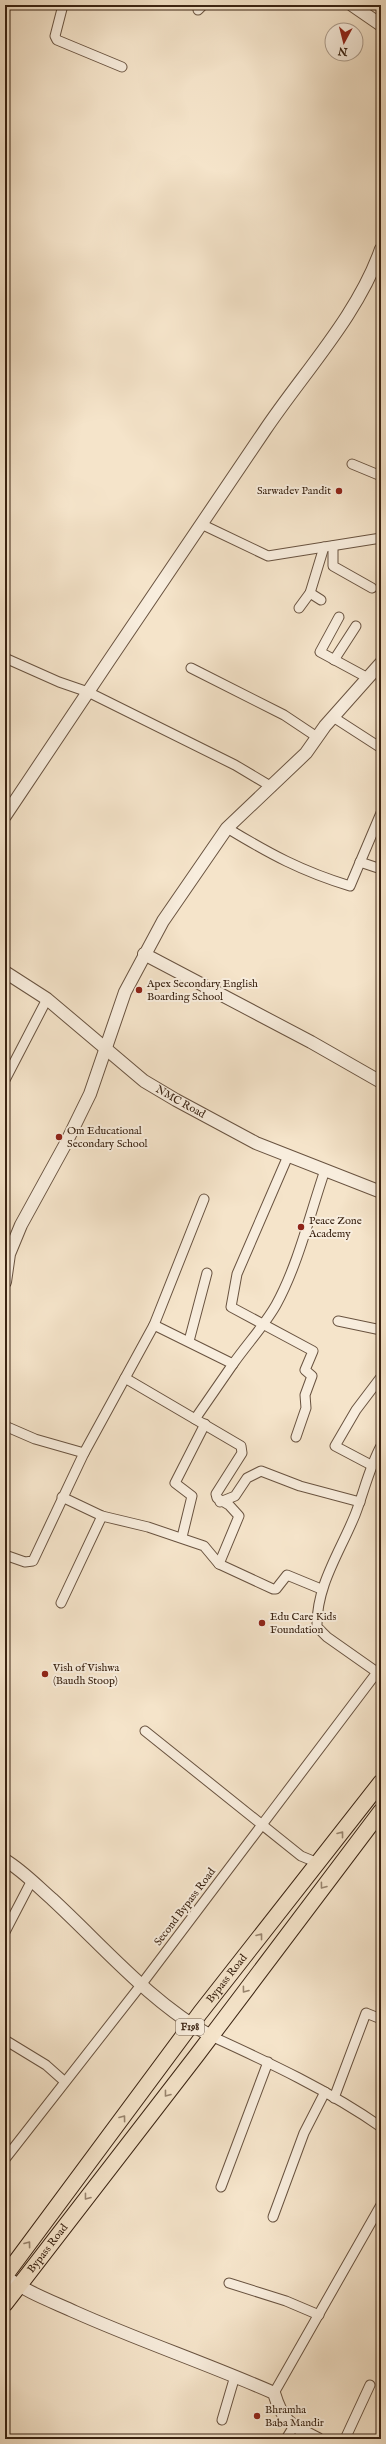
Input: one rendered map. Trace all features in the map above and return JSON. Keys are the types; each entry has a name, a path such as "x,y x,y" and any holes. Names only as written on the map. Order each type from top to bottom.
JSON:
{"main road":[{"name":"Bypass Road","path":"5,2276 192,2025 381,1782"},
{"name":"Bypass Road","path":"5,2304 211,2036 381,1811"},
{"path":"105,2141 121,2154"}],"street":[{"path":"64,5 55,36 56,40 122,67"},
{"path":"352,5 381,25"},
{"path":"5,816 284,402 357,302 373,272 381,249"},
{"path":"352,464 381,476"},
{"path":"201,524 268,556 381,538"},
{"path":"328,546 333,566 372,588"},
{"path":"299,608 310,593 328,546"},
{"path":"310,593 322,600"},
{"path":"339,617 320,652 368,678"},
{"path":"334,660 356,626"},
{"path":"5,658 59,682 88,692 235,765 272,787"},
{"path":"5,1282 9,1254 21,1225 66,1143 90,1094 126,992 144,954 199,866 227,828 272,787 306,753 333,717 381,663"},
{"path":"191,668 284,715 317,738"},
{"path":"333,717 381,748"},
{"path":"227,828 281,860 312,874 350,886 381,813"},
{"path":"360,862 381,869"},
{"path":"144,954 311,1042 381,1082"},
{"name":"NMC Road","path":"5,972 47,999 144,1080 256,1143 381,1192"},
{"path":"5,1080 47,999"},
{"path":"288,1156 237,1274 231,1307 264,1323 313,1351 304,1370 312,1376 305,1395 306,1408 296,1437"},
{"path":"195,1419 233,1364 264,1323 276,1303 296,1254 325,1170"},
{"path":"5,1555 25,1562 34,1560 62,1497 84,1453 154,1325 204,1199"},
{"path":"189,1341 208,1273"},
{"path":"338,1321 381,1330"},
{"path":"154,1325 233,1364"},
{"path":"371,1465 335,1446 356,1410 381,1377"},
{"path":"125,1378 242,1446 243,1450 216,1494 220,1502 229,1505 239,1516 219,1564"},
{"path":"182,1537 192,1496 175,1483 205,1424"},
{"path":"5,1426 35,1439 84,1453"},
{"path":"380,1672 327,1637 317,1627 321,1589 342,1547 360,1502 371,1465 381,1446"},
{"path":"220,1502 235,1496 248,1478 261,1471 300,1486 360,1502"},
{"path":"62,1497 102,1516 182,1537 204,1546 219,1564 276,1590 287,1575 321,1589"},
{"path":"61,1603 102,1516"},
{"name":"Second Bypass Road","path":"5,2159 64,2081 141,1985 380,1672"},
{"path":"145,1731 301,1856 318,1863"},
{"path":"5,1860 32,1880 141,1985 192,2025 211,2036 268,2062 325,2092 381,2127"},
{"path":"5,1932 32,1880"},
{"path":"334,2098 366,2013 381,2019"},
{"path":"5,2040 46,2065 64,2081"},
{"path":"221,2187 268,2062"},
{"path":"273,2217 304,2133 325,2092"},
{"path":"274,2393 381,2205"},
{"path":"5,2276 18,2286 94,2321 235,2376 274,2393 282,2415 294,2426 318,2439"},
{"path":"229,2283 286,2301 319,2315"},
{"path":"222,2420 235,2376"},
{"path":"346,2439 370,2385"},
{"path":"286,2439 294,2426"}],"place":[{"name":"Sarwadev Pandit","path":"339,491"},
{"name":"Apex Secondary English Boarding School","path":"139,990"},
{"name":"Om Educational Secondary School","path":"59,1137"},
{"name":"Peace Zone Academy","path":"301,1227"},
{"name":"Edu Care Kids Foundation","path":"262,1623"},
{"name":"Vish of Vishwa (Baudh Stoop)","path":"45,1674"},
{"name":"Bhramha Baba Mandir","path":"257,2416"}]}
